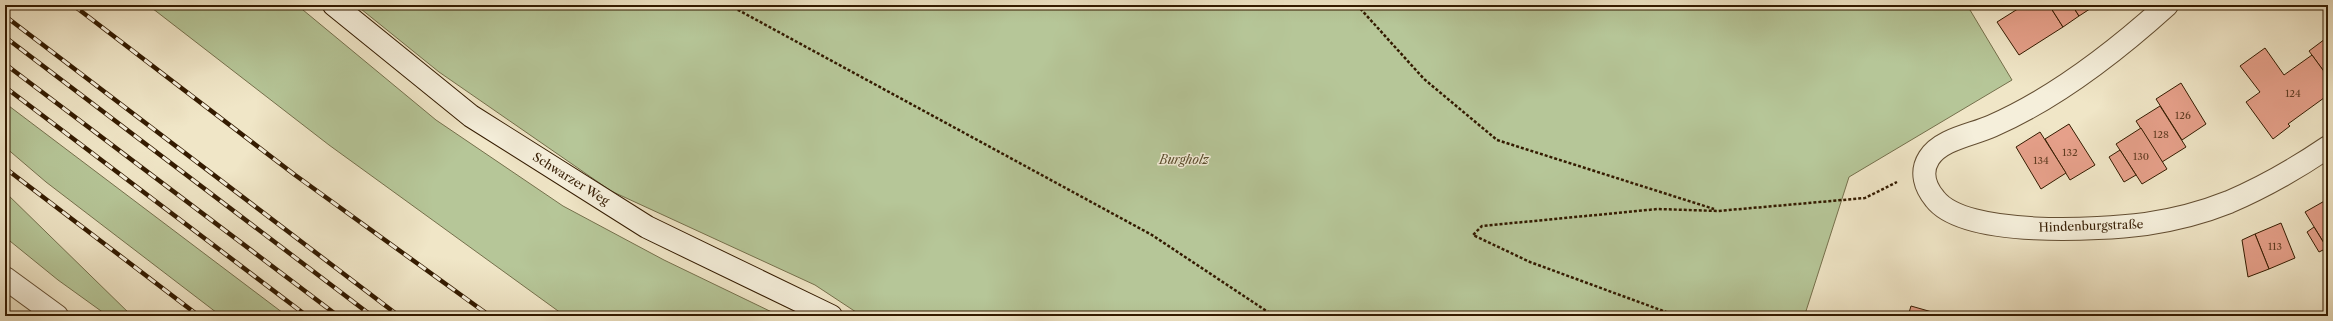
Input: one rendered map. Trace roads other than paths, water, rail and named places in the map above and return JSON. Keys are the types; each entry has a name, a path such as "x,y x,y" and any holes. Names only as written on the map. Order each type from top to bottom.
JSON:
{"street":[{"name":"Schwarzer Weg","path":"334,5 471,116 647,227 831,316"},
{"name":"Hindenburgstraße","path":"2167,5 2134,34 2059,89 2027,109 1992,126 1937,149 1929,158 1924,168 1928,190 1937,202 1962,216 1993,225 2064,229 2146,224 2190,214 2228,202 2289,173 2328,147"},
{"path":"5,278 57,316"}],"railway":[{"path":"73,5 295,175 490,316"},
{"path":"5,16 399,316"},
{"path":"5,37 372,316"},
{"path":"5,64 338,316"},
{"path":"5,87 307,316"},
{"path":"5,168 199,316"}],"park label":[{"name":"Burgholz","path":"1184,160"}]}
